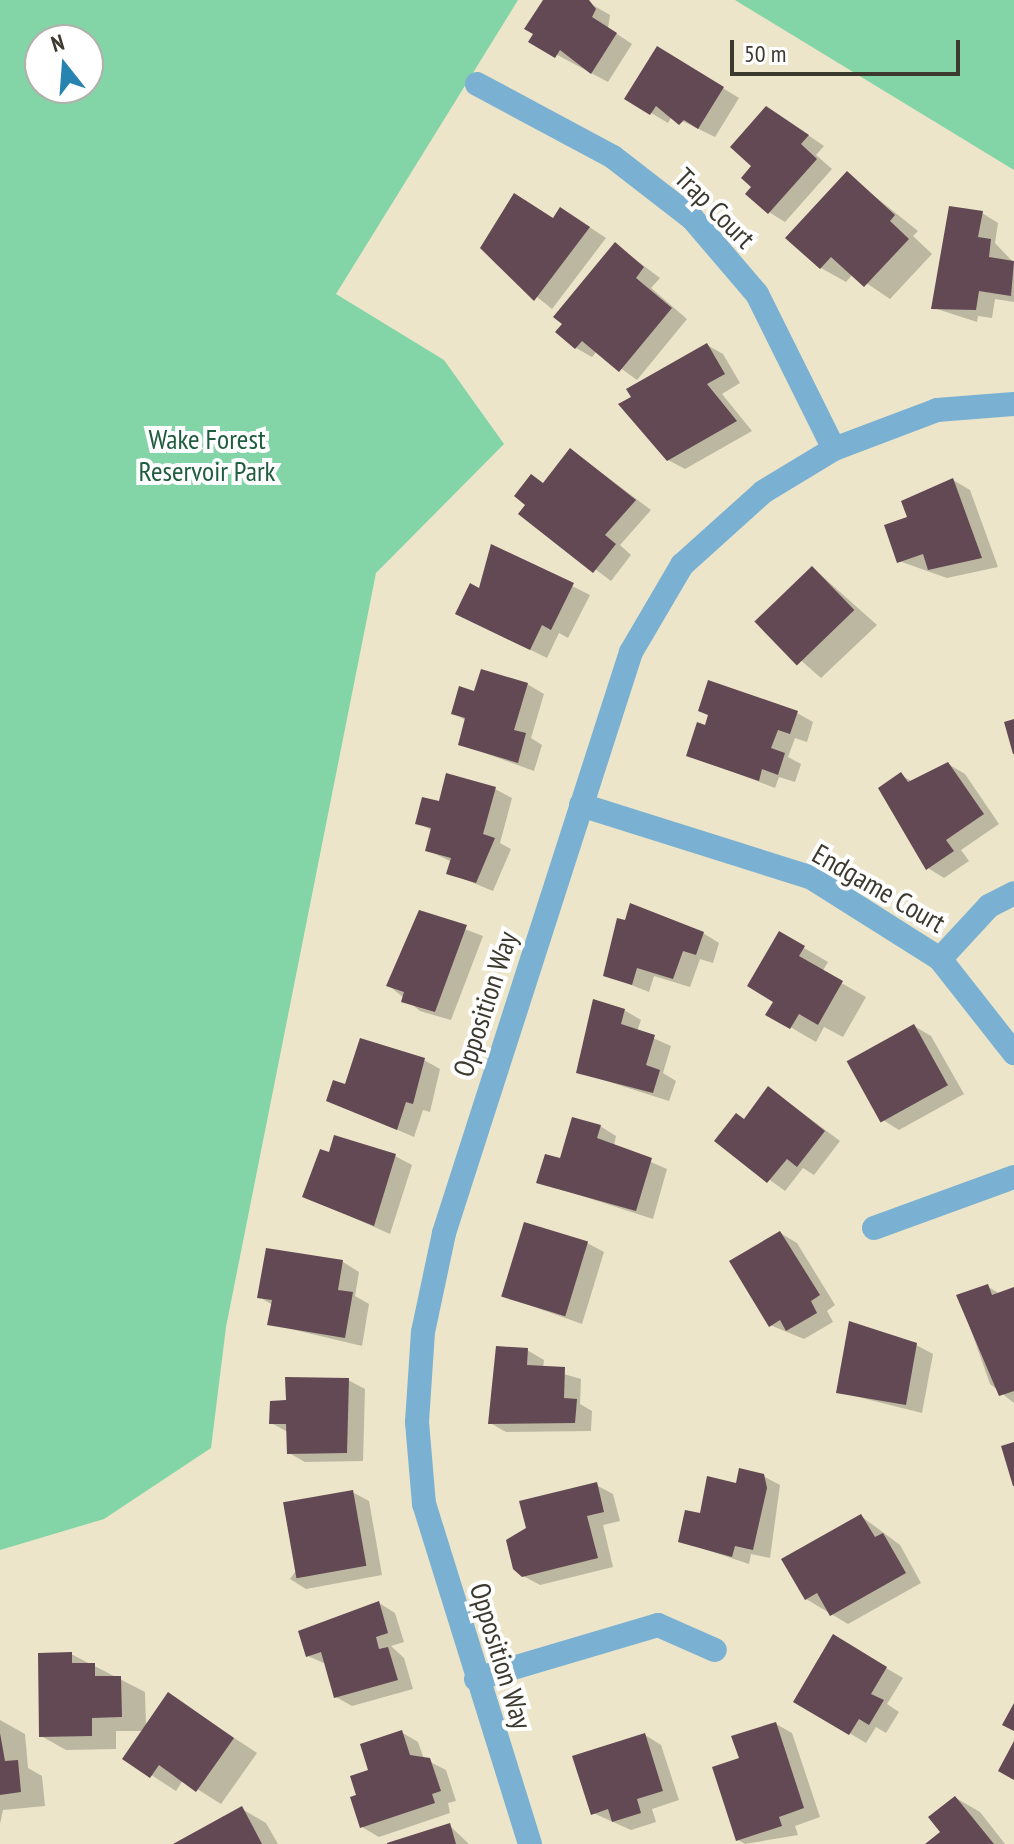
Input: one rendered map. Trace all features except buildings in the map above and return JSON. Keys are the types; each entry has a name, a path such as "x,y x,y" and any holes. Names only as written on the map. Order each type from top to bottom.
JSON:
{"street":[{"name":"Trap Court","path":"477,84 613,157 692,218 757,294 834,449"},
{"name":"Opposition Way","path":"530,1844 476,1679 424,1504 417,1422 423,1332 444,1233 631,652 682,565 763,492 834,449 937,410 1014,404"},
{"name":"Endgame Court","path":"581,805 812,878 940,959 1014,1053"},
{"path":"940,959 989,906 1014,893"},
{"path":"874,1228 1014,1177"},
{"path":"476,1679 658,1625 715,1650"}],"green space":[{"name":"Wake Forest Reservoir Park","path":"0,0 518,0 336,294 444,360 504,444 376,573 226,1327 211,1448 104,1519 0,1550"},
{"path":"735,0 1014,0 1014,170"}]}
